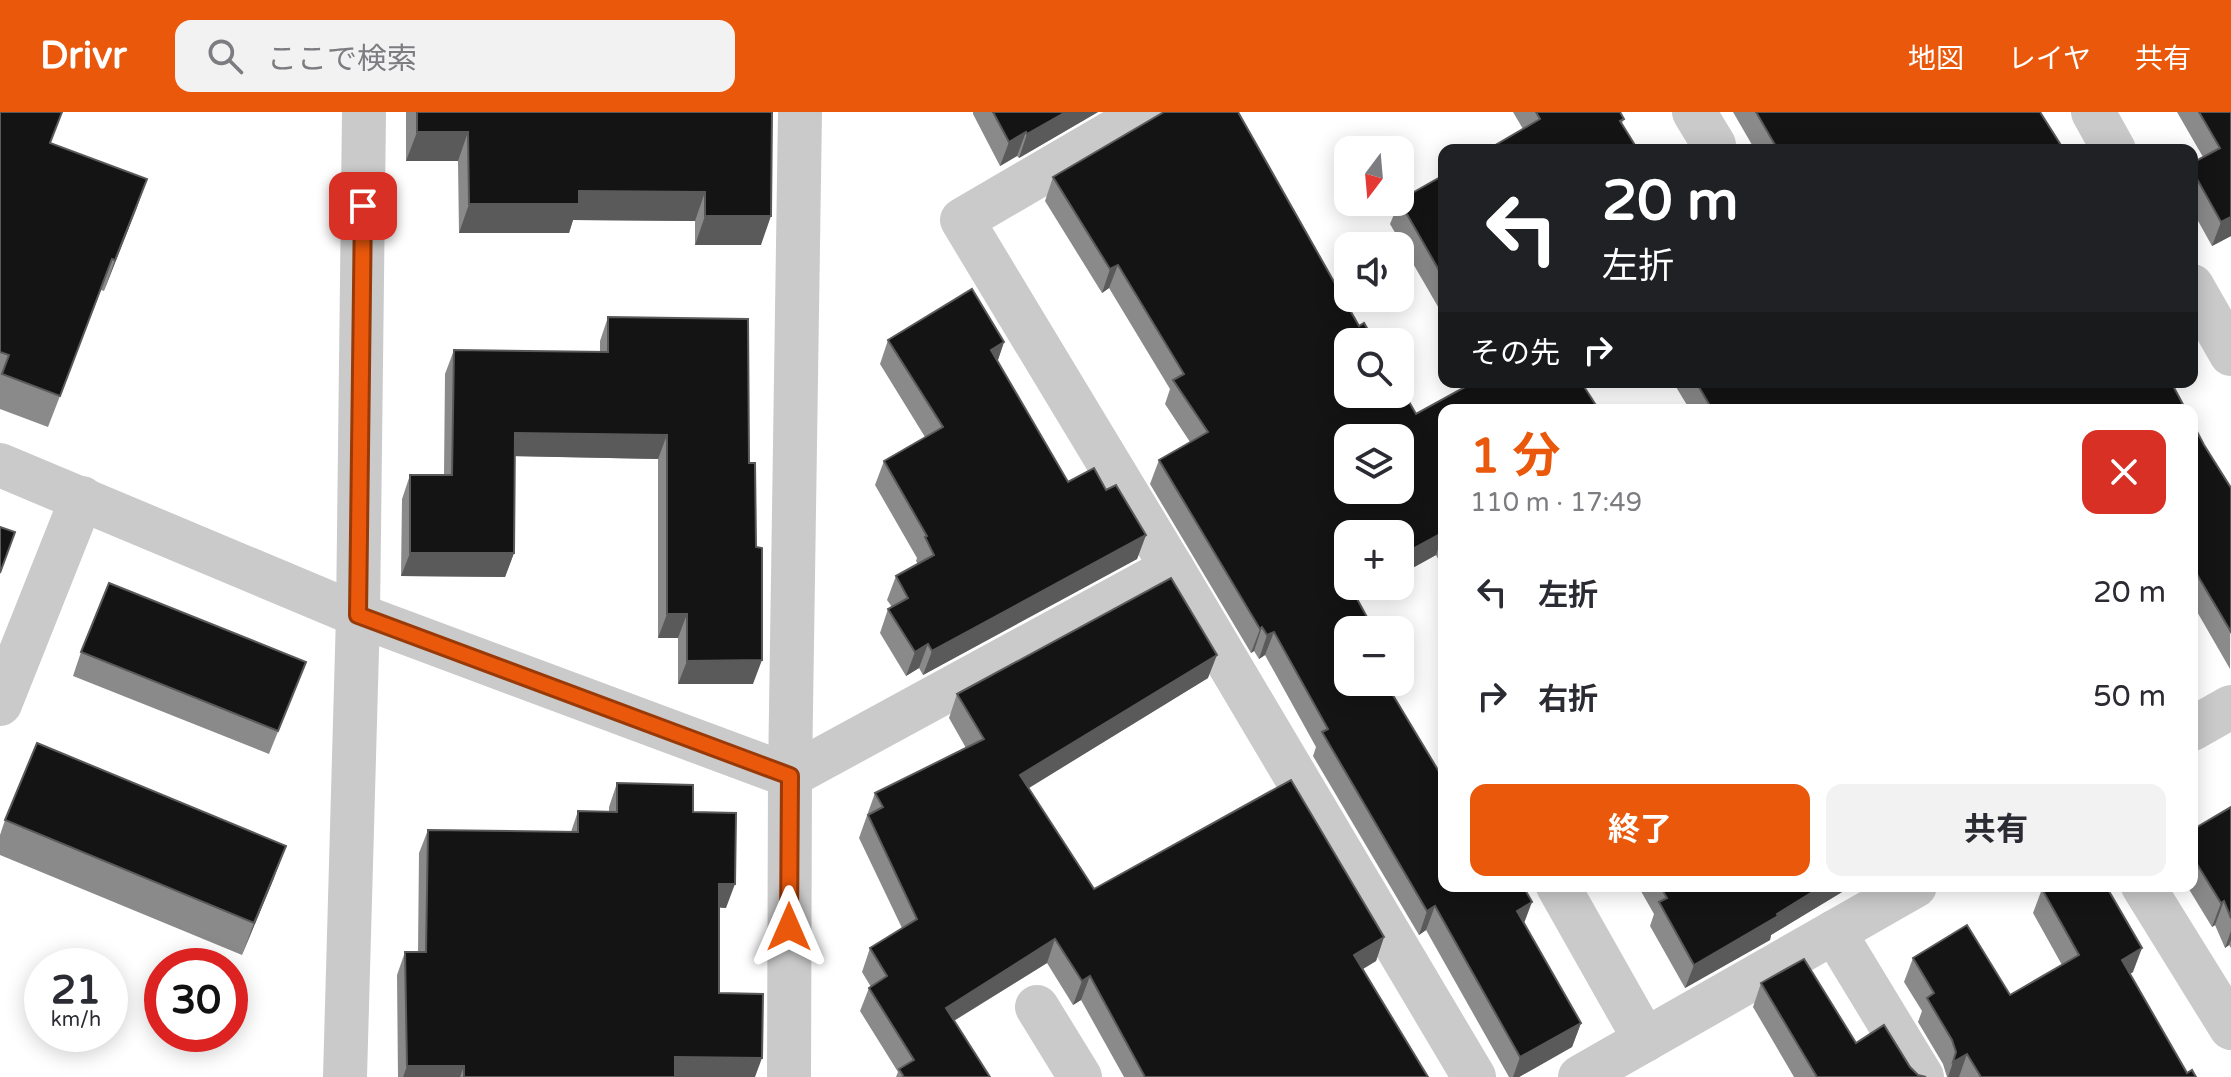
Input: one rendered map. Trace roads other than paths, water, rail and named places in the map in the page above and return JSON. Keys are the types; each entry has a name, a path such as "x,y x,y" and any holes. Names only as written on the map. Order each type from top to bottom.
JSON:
{"street":[{"path":"345,1077 358,615 364,112"},
{"path":"789,1077 790,776 800,112"},
{"path":"1147,112 962,220 1474,1077"},
{"path":"2093,112 2111,144"},
{"path":"2198,296 2231,354"},
{"path":"0,465 358,615 790,776 1172,568"},
{"path":"0,704 82,498"},
{"path":"2198,726 2231,707"},
{"path":"1561,892 1645,1040"},
{"path":"1580,1077 1904,892"},
{"path":"2147,892 2231,1028"},
{"path":"1834,932 1922,1077"},
{"path":"1037,1007 1080,1077"}]}
